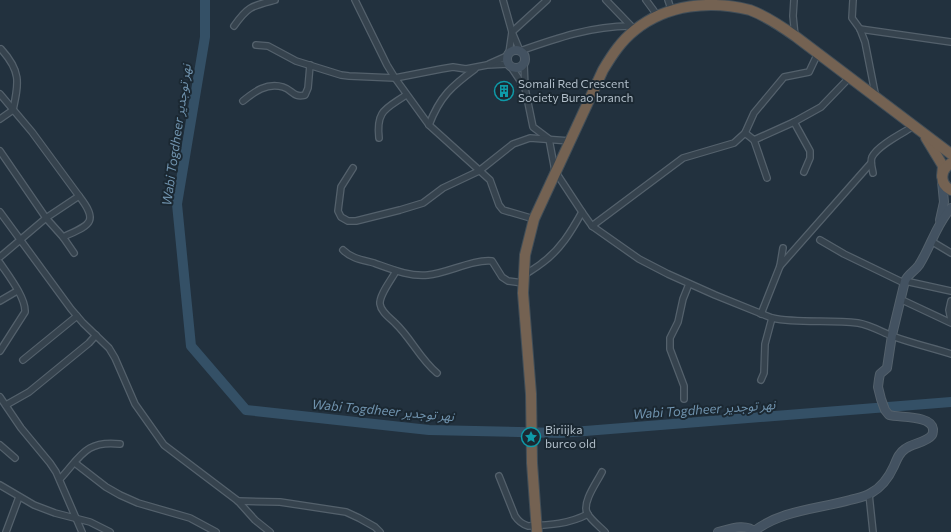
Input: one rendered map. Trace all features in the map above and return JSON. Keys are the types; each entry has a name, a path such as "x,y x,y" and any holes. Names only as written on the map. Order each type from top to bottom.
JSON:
{"highway":[{"path":"537,529 532,463 531,394 523,279 525,255 534,219 555,171 603,70 632,28 657,15 670,5 708,3 734,6 751,10 770,19 795,36 951,154"},
{"path":"923,133 943,166 942,178 944,185 951,190"},
{"path":"942,178 946,167 951,164"}],"street":[{"path":"234,26 244,13 252,6 274,0"},
{"path":"355,0 394,78 429,125 490,180 499,205 503,210 534,219"},
{"path":"503,0 512,32 520,51 526,58 524,64 525,88 533,127 549,140 555,171 592,226 639,259 689,284 772,318 785,321 842,321 854,323 877,328 892,336 951,354"},
{"path":"525,88 510,66 508,54 512,32 546,0"},
{"path":"606,0 632,28"},
{"path":"646,0 657,15"},
{"path":"794,0 793,16 795,36"},
{"path":"853,0 852,18 860,29 866,42 876,98"},
{"path":"487,65 514,50 520,51 562,36 592,29 615,26 632,28"},
{"path":"860,29 951,42"},
{"path":"256,46 268,46 285,56 341,75 394,78 454,67 466,69 487,65 520,68 524,64"},
{"path":"0,119 13,110 17,82 16,68 11,59 1,49"},
{"path":"592,226 683,158 734,143 745,133 754,113 784,77 809,72 818,53"},
{"path":"243,100 260,89 269,86 283,87 295,96 305,95 308,88 310,65"},
{"path":"429,125 435,110 448,90 477,67"},
{"path":"754,140 794,122 821,107 850,77"},
{"path":"0,94 32,132 88,208 90,220 89,224 63,237"},
{"path":"378,138 377,126 379,118 384,110 406,95"},
{"path":"794,122 810,151 810,158 804,172"},
{"path":"780,266 871,162 872,157 884,145 914,126"},
{"path":"745,133 754,140 767,178"},
{"path":"353,168 341,187 338,211 341,217 356,221 423,203 443,188 480,171 513,144 530,138 570,141"},
{"path":"0,151 46,218 63,237 74,253"},
{"path":"871,162 873,172"},
{"path":"940,222 944,202 942,178"},
{"path":"0,257 46,218 80,196"},
{"path":"718,532 741,527 748,528 754,532 771,520 790,514 840,503 869,494 879,488 888,478 902,451 908,446 927,439 932,435 934,430 932,426 919,418 896,417 889,415 885,410 878,387 880,374 886,368 904,282 909,274 919,265 940,222 951,208"},
{"path":"0,212 77,316 109,348 115,358 135,404 164,445 238,501 255,520 270,532"},
{"path":"343,250 351,256 396,271 428,275 487,261 495,264 502,277 508,281 523,279 559,248 582,212"},
{"path":"820,240 844,254 904,282 951,291"},
{"path":"931,241 951,253"},
{"path":"761,314 780,266 783,248"},
{"path":"0,262 24,302 24,312 0,351"},
{"path":"396,271 381,296 380,305 437,373"},
{"path":"684,399 684,386 669,344 671,334 678,322 683,299 689,284"},
{"path":"0,301 18,291"},
{"path":"900,299 951,321"},
{"path":"951,301 949,310 951,321"},
{"path":"23,360 77,316"},
{"path":"761,380 764,373 765,344 772,318"},
{"path":"6,405 29,392 89,343 96,335"},
{"path":"0,397 21,428 50,463 60,478 82,532"},
{"path":"60,478 88,449 95,445 107,443 120,444"},
{"path":"0,444 15,458"},
{"path":"75,463 106,487 120,495 138,503 190,518 216,532"},
{"path":"602,472 589,495 587,505 588,514 605,532"},
{"path":"499,476 519,522 528,526 537,529 577,520 588,514"},
{"path":"0,485 19,497 45,510 90,522 110,532"},
{"path":"869,494 873,532"},
{"path":"6,532 19,497"},
{"path":"238,501 280,502 346,512 375,527 380,532"}],"waterway":[{"name":"Wabi Togdheer نهر توجدير","path":"205,0 205,37 177,204 191,346 246,410 429,430 560,433 951,402"}],"place":[{"name":"Somali Red Crescent Society Burao branch","path":"504,91"},
{"name":"Biriijka burco old","path":"531,437"}]}
